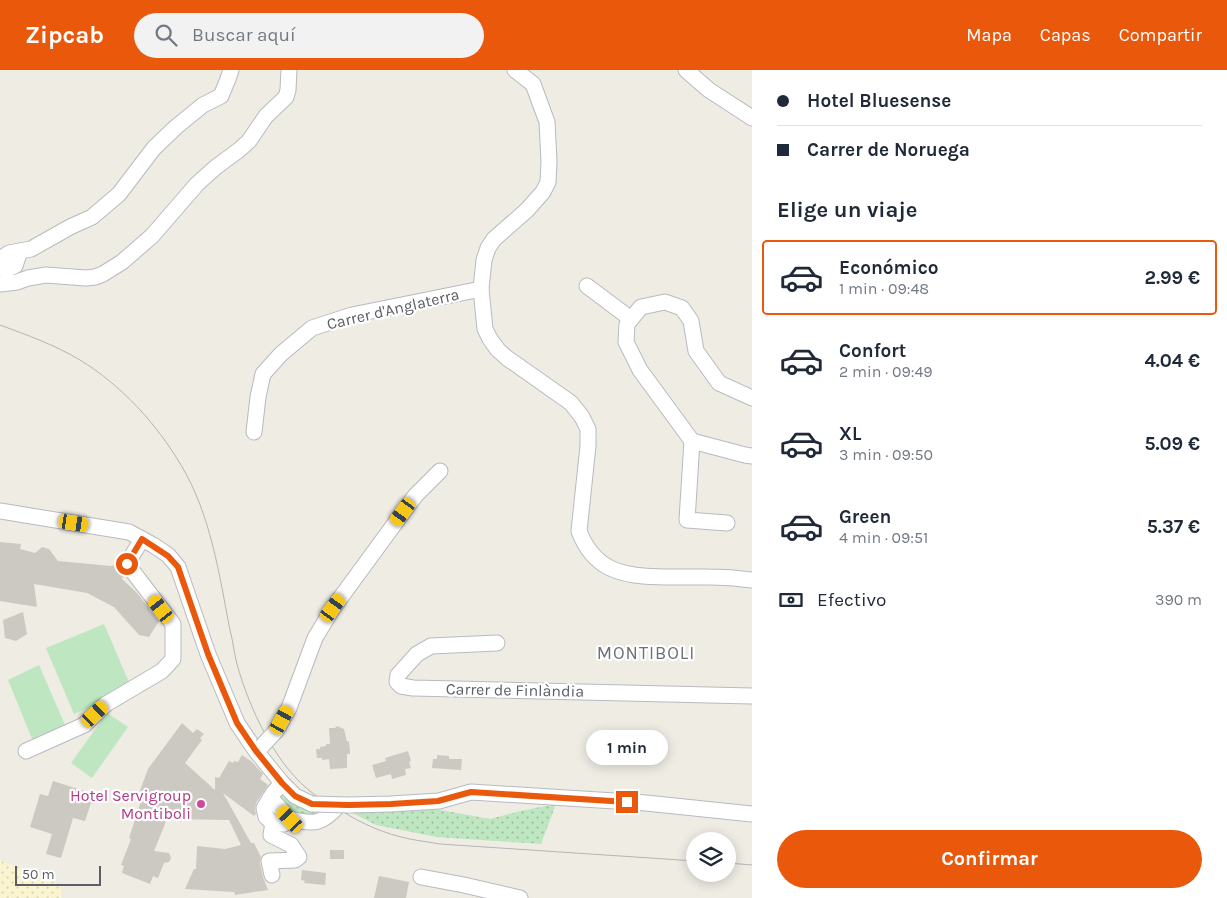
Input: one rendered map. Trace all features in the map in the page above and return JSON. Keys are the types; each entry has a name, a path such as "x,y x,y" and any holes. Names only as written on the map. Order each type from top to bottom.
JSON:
{"street":[{"path":"0,259 9,253 31,250 70,227 92,217 119,194 154,148 176,127 203,106 220,96 231,70"},
{"path":"0,284 9,284 46,275 95,277 122,262 152,236 197,184 249,141 266,116 286,97 289,70"},
{"path":"515,70 533,84"},
{"path":"527,70 547,122 548,182 536,200 494,239 488,248 484,260 481,289 485,329 498,350 570,403 582,416 588,429 588,446 579,530 582,540 595,558 612,569 633,574 752,580"},
{"path":"686,70 709,90 752,118"},
{"path":"587,286 631,319"},
{"name":"Carrer d'Anglaterra","path":"254,432 258,396 263,374 281,354 312,328 352,315 481,289"},
{"path":"752,398 719,382 696,351 691,321 682,308 665,302 642,307 627,324 626,342 640,370 692,441 752,456"},
{"path":"692,441 686,520 727,523"},
{"path":"259,748 276,731 289,708 315,638 333,608 415,496 440,470"},
{"path":"0,511 129,532 168,556 178,567 208,654 237,723 259,748 282,783 295,796 312,804 391,804 438,801 471,792 646,803 752,814"},
{"path":"26,751 84,725 106,704 162,671 173,659 172,624 127,564 142,539"},
{"name":"Carrer de Finlàndia","path":"497,643 431,646 417,654 398,675 397,682 401,686 412,688 752,696"},
{"path":"282,783 264,808 266,817 273,823 284,824 290,819"},
{"path":"270,798 290,819 306,823 321,821 344,805"},
{"path":"272,875 269,861 295,860 299,857 291,845 272,835 273,823"},
{"path":"421,877 520,898"}],"green space":[{"path":"104,624 132,689 74,714 46,648"},
{"path":"39,665 68,732 35,746 8,680"},
{"path":"107,713 128,727 92,778 71,763"},
{"path":"279,794 293,803 324,813 301,817 283,809 278,798"},
{"path":"556,804 541,844 437,837 376,825 349,811 435,809 490,819"}],"sand":[{"path":"0,860 61,886 61,898 0,898"}],"building":[{"path":"0,542 21,544 20,549 35,553 42,547 49,549 58,561 118,565 124,575 122,579 137,593 159,621 149,637 139,635 114,607 87,593 34,584 37,607 0,601"},
{"path":"23,612 27,634 16,641 5,638 3,620"},
{"name":"Hotel Servigroup Montiboli","path":"182,723 193,733 197,729 204,734 200,738 202,740 185,763 215,790 215,777 219,778 229,761 233,763 234,761 238,762 242,755 252,762 263,774 260,779 268,785 256,803 256,814 254,816 223,793 261,857 260,863 268,890 235,895 234,892 185,889 194,869 196,869 197,846 225,849 241,845 229,820 167,819 154,851 169,853 171,858 169,862 164,863 158,878 153,876 150,884 122,873 124,866 121,865 131,839 129,838 142,798 138,796 148,769"},
{"path":"337,726 344,729 347,742 349,741 350,754 347,754 347,768 330,769 329,759 322,760 322,758 317,758 316,749 330,744 329,728"},
{"path":"408,751 411,768 405,769 406,775 392,779 391,774 376,778 372,765 386,761 385,758"},
{"path":"437,755 449,756 449,759 462,759 461,770 432,768 433,759 437,759"},
{"path":"53,781 94,794 85,821 73,818 61,858 46,854 52,834 30,827 40,794 48,796"},
{"path":"330,850 344,850 344,859 330,859"},
{"path":"302,870 326,873 325,885 304,883 305,881 301,880"},
{"path":"379,876 409,882 406,898 374,898"}],"tram line":[{"path":"0,325 61,350 95,370 110,381 136,406 171,449 191,484 207,524 218,566 236,660 249,699 276,753 288,769 315,795 374,828 417,840 440,844 686,860"},
{"path":"736,864 752,865"}],"place":[{"name":"Hotel Servigroup Montiboli","path":"201,804"}],"district":[{"name":"MONTIBOLI","path":"646,653"}],"route":[{"path":"127,564 142,539 168,556 178,567 208,654 237,723 256,751 295,796 312,804 349,805 438,801 471,792 627,802"}]}
